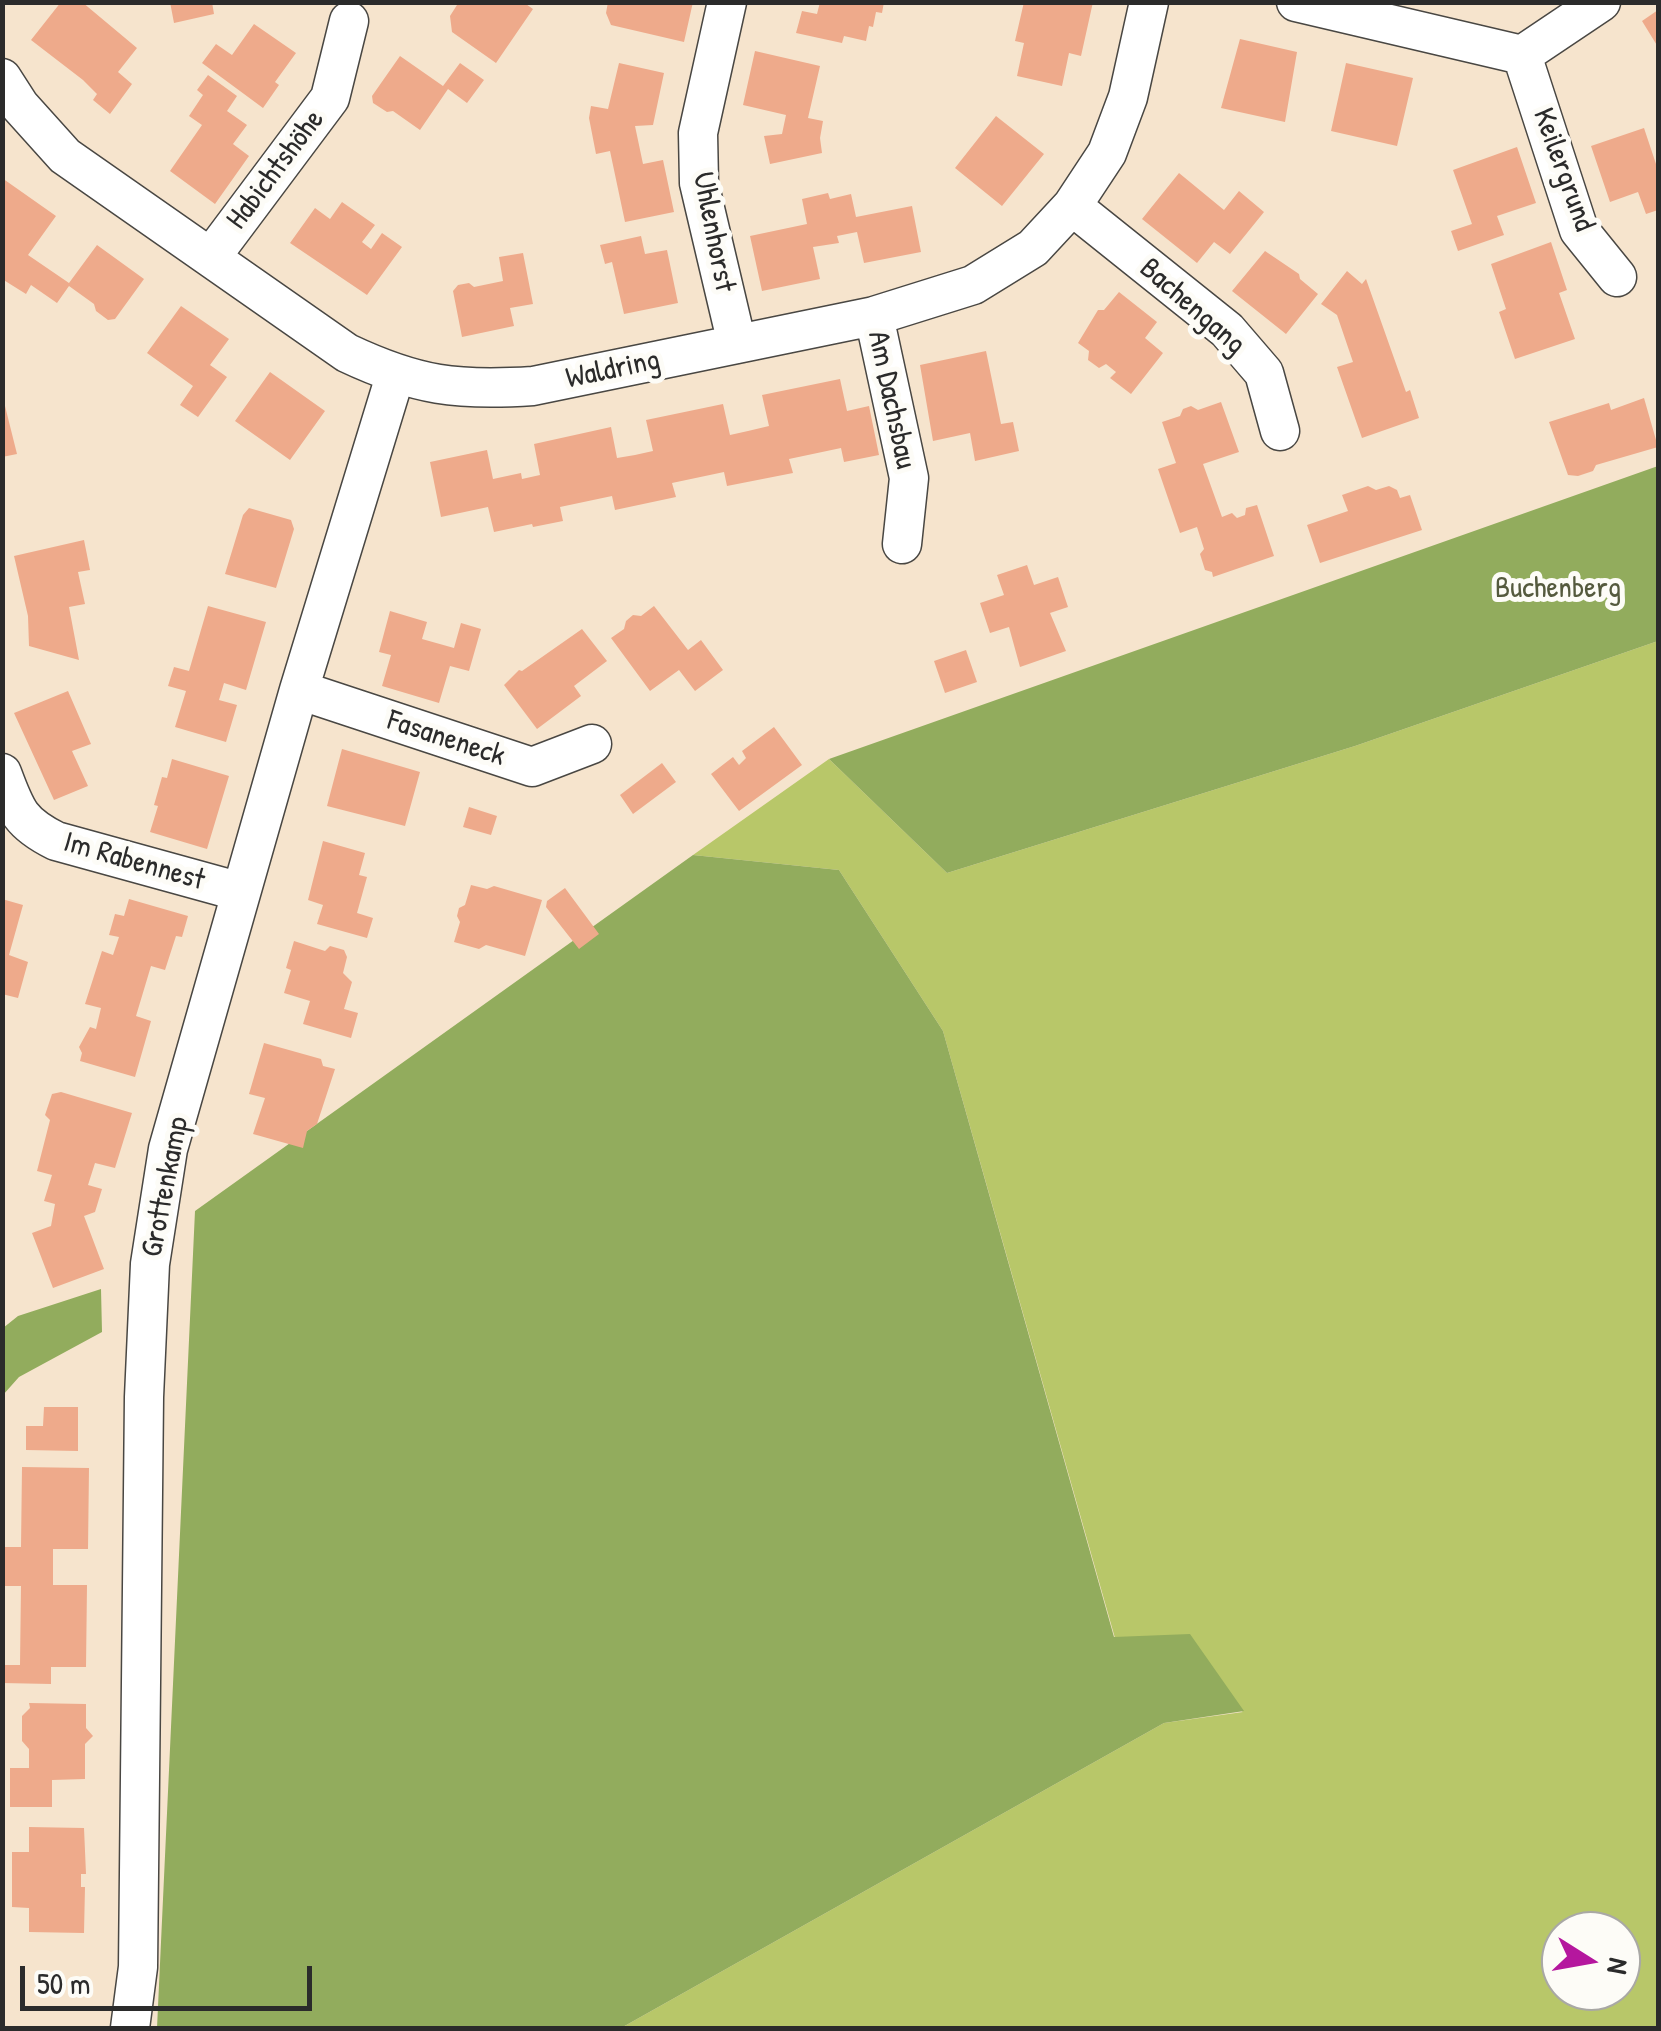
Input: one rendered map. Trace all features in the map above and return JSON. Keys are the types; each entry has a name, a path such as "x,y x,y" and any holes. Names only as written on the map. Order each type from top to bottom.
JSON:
{"street":[{"name":"Uhlenhorst","path":"728,2 698,134 698,166 736,344"},
{"name":"Waldring","path":"2,78 20,106 66,156 347,353 395,376 482,390 533,386 874,316 972,285 1033,248 1072,206 1107,153 1128,97 1149,2"},
{"path":"1296,2 1522,55 1601,2"},
{"name":"Habichtshöhe","path":"211,256 330,98 348,21"},
{"name":"Keilergrund","path":"1522,55 1579,230 1618,277"},
{"name":"Bachengang","path":"1072,206 1227,330 1264,373 1280,431"},
{"name":"Am Dachsbau","path":"874,316 909,478 902,544"},
{"name":"Grottenkamp","path":"130,2028 138,1967 144,1397 150,1264 168,1149 299,690 395,376"},
{"name":"Fasaneneck","path":"299,690 532,767 592,744"},
{"name":"Im Rabennest","path":"2,773 28,827 56,842 241,892"}],"green space":[{"name":"Buchenberg","path":"1658,466 1658,641 1355,746 947,873 829,759"},
{"path":"1658,641 1658,2028 621,2028 1164,1723 1243,1712 1115,1638 943,1031 839,870 693,855 829,759 947,873 1355,746"},
{"path":"693,855 839,870 943,1031 1114,1637 1190,1634 1244,1711 1164,1723 621,2028 157,2028 195,1211"},
{"path":"101,1289 102,1332 19,1377 3,1395 3,1328 18,1316"}],"building":[{"path":"61,2 82,2 137,48 118,72 132,84 110,114 93,100 97,94 83,80 31,40"},
{"path":"170,2 212,2 214,14 174,23"},
{"path":"453,2 523,2 533,9 496,63 452,32 450,16 457,5"},
{"path":"608,2 693,2 684,42 611,25 606,13"},
{"path":"820,2 884,2 882,13 876,12 873,27 869,26 866,41 844,36 842,43 796,33 802,11 817,14"},
{"path":"1024,2 1093,2 1081,56 1069,53 1062,86 1017,76 1024,43 1015,41"},
{"path":"1658,10 1658,47 1642,21"},
{"path":"254,24 296,53 275,82 279,85 263,108 202,63 216,44 232,55"},
{"path":"1240,39 1297,52 1285,122 1221,108"},
{"path":"755,51 820,66 808,118 823,121 822,153 770,164 764,136 782,134 786,115 743,105"},
{"path":"400,56 443,86 460,63 484,80 467,103 448,89 420,130 393,111 387,112 373,103 372,96"},
{"path":"619,63 664,73 653,125 635,126 643,164 663,160 674,212 625,222 610,151 596,154 589,118 591,106 608,109"},
{"path":"1346,63 1413,78 1397,146 1331,131"},
{"path":"208,75 237,96 227,111 247,125 233,144 249,156 215,204 170,171 202,125 189,116 203,95 197,90"},
{"path":"996,116 1044,154 1002,206 955,168"},
{"path":"1644,128 1658,170 1658,210 1646,214 1638,192 1610,202 1591,146"},
{"path":"1517,147 1536,203 1497,216 1504,235 1458,251 1451,231 1472,224 1453,170"},
{"path":"1179,173 1224,210 1239,191 1264,212 1230,254 1214,242 1197,263 1142,219"},
{"path":"2,178 56,216 28,255 69,283 97,245 144,279 115,319 108,320 69,286 57,303 31,285 26,294 2,279"},
{"path":"828,193 830,199 851,194 856,217 912,206 921,252 864,263 857,232 837,236 839,243 813,247 820,279 762,291 750,236 807,224 802,199"},
{"path":"342,202 375,225 362,242 371,249 382,233 402,247 367,295 290,243 315,208 330,219"},
{"path":"641,236 645,254 667,250 678,303 624,314 612,262 605,264 600,245"},
{"path":"1551,242 1567,290 1559,293 1575,339 1515,359 1499,312 1506,309 1491,264"},
{"path":"1265,251 1299,274 1318,294 1286,334 1232,291"},
{"path":"523,253 533,304 510,308 514,326 462,337 453,291 458,285 469,283 474,287 503,281 499,257"},
{"path":"1347,271 1362,284 1366,279 1419,418 1362,438 1337,367 1353,362 1337,315 1321,304"},
{"path":"1119,292 1157,322 1145,338 1163,353 1131,394 1110,378 1116,372 1106,364 1099,368 1088,360 1089,351 1078,343 1098,310 1104,310"},
{"path":"181,306 229,339 210,365 227,377 198,417 180,405 193,386 147,353"},
{"path":"986,351 1001,424 1013,422 1019,451 975,461 970,433 933,441 920,365"},
{"path":"270,372 325,411 290,460 235,421"},
{"path":"840,379 847,411 869,406 879,455 844,462 841,448 789,459 793,473 727,486 724,472 672,483 676,497 615,510 612,496 560,507 563,521 533,527 532,524 494,532 488,507 441,517 430,462 487,450 493,479 521,473 522,479 540,475 534,444 611,427 617,458 635,455 653,451 646,420 723,404 730,435 769,426 762,395"},
{"path":"2,394 17,454 2,457"},
{"path":"1644,398 1658,447 1596,465 1593,471 1578,476 1568,475 1549,422 1609,403 1611,410"},
{"path":"1221,402 1239,452 1203,464 1222,517 1232,513 1237,518 1245,515 1246,508 1257,505 1274,556 1213,577 1212,572 1205,570 1197,527 1180,533 1158,469 1176,463 1162,422 1180,416 1183,409 1191,406 1198,410"},
{"path":"1368,486 1376,490 1389,486 1397,490 1400,498 1410,495 1422,530 1320,563 1307,525 1348,511 1342,495"},
{"path":"249,508 291,520 294,529 276,588 225,574 243,515"},
{"path":"84,540 90,570 78,572 85,604 69,607 79,660 29,646 28,616 14,556"},
{"path":"1027,565 1034,585 1058,577 1068,607 1050,613 1066,651 1020,667 1009,627 990,633 980,603 1004,595 997,575"},
{"path":"208,606 266,622 246,690 224,683 219,700 237,705 226,742 175,727 186,691 168,686 174,667 189,671"},
{"path":"654,606 688,650 701,640 723,670 695,691 679,670 650,691 611,638 624,629 633,615 641,616"},
{"path":"390,611 427,622 422,639 454,648 461,623 481,629 469,671 450,666 439,703 382,686 391,655 379,652"},
{"path":"582,629 607,661 574,686 581,696 537,729 504,685 519,670"},
{"path":"966,650 977,682 945,693 934,661"},
{"path":"68,691 91,744 72,751 88,786 54,800 14,713"},
{"path":"774,727 802,765 739,811 711,774 733,757 739,765 746,758 742,751"},
{"path":"342,749 420,772 405,826 327,806"},
{"path":"172,759 229,776 207,849 150,832 162,777 167,778"},
{"path":"662,763 676,782 633,814 620,795"},
{"path":"469,807 497,816 491,835 463,827"},
{"path":"323,841 365,853 359,875 367,877 357,913 373,918 367,938 317,924 323,905 308,900"},
{"path":"471,885 487,889 494,886 542,900 525,956 486,945 479,949 454,942 460,922 459,908 465,905"},
{"path":"565,888 599,934 579,949 546,907 547,901"},
{"path":"2,899 23,905 9,955 28,962 18,998 2,994"},
{"path":"129,899 188,916 182,937 176,936 165,970 151,966 136,1016 151,1021 135,1077 80,1061 79,1047 90,1027 96,1029 101,1008 85,1004 102,951 113,955 119,937 109,935 115,914 124,916"},
{"path":"294,941 325,951 330,946 344,950 347,957 343,973 352,982 344,1009 358,1013 351,1038 303,1024 310,1001 284,993"},
{"path":"264,1043 321,1059 323,1066 335,1069 317,1124 307,1131 303,1148 253,1134 265,1098 249,1094"},
{"path":"61,1092 132,1113 115,1168 95,1163 88,1185 102,1189 95,1212 84,1216 104,1269 53,1288 32,1233 51,1226 55,1204 44,1201 52,1175 37,1171 50,1120 45,1115 52,1094"},
{"path":"44,1407 78,1407 78,1451 26,1450 26,1426 43,1426"},
{"path":"22,1467 89,1468 88,1549 53,1549 53,1585 87,1585 86,1667 51,1667 51,1684 2,1683 2,1665 20,1665 21,1586 2,1586 2,1547 21,1547"},
{"path":"29,1703 86,1704 86,1728 93,1736 85,1744 85,1779 52,1780 52,1807 10,1807 10,1768 29,1768 29,1749 22,1741 22,1716 30,1708"},
{"path":"29,1827 84,1828 84,1933 29,1932 29,1908 12,1907 12,1852 29,1852"}]}
